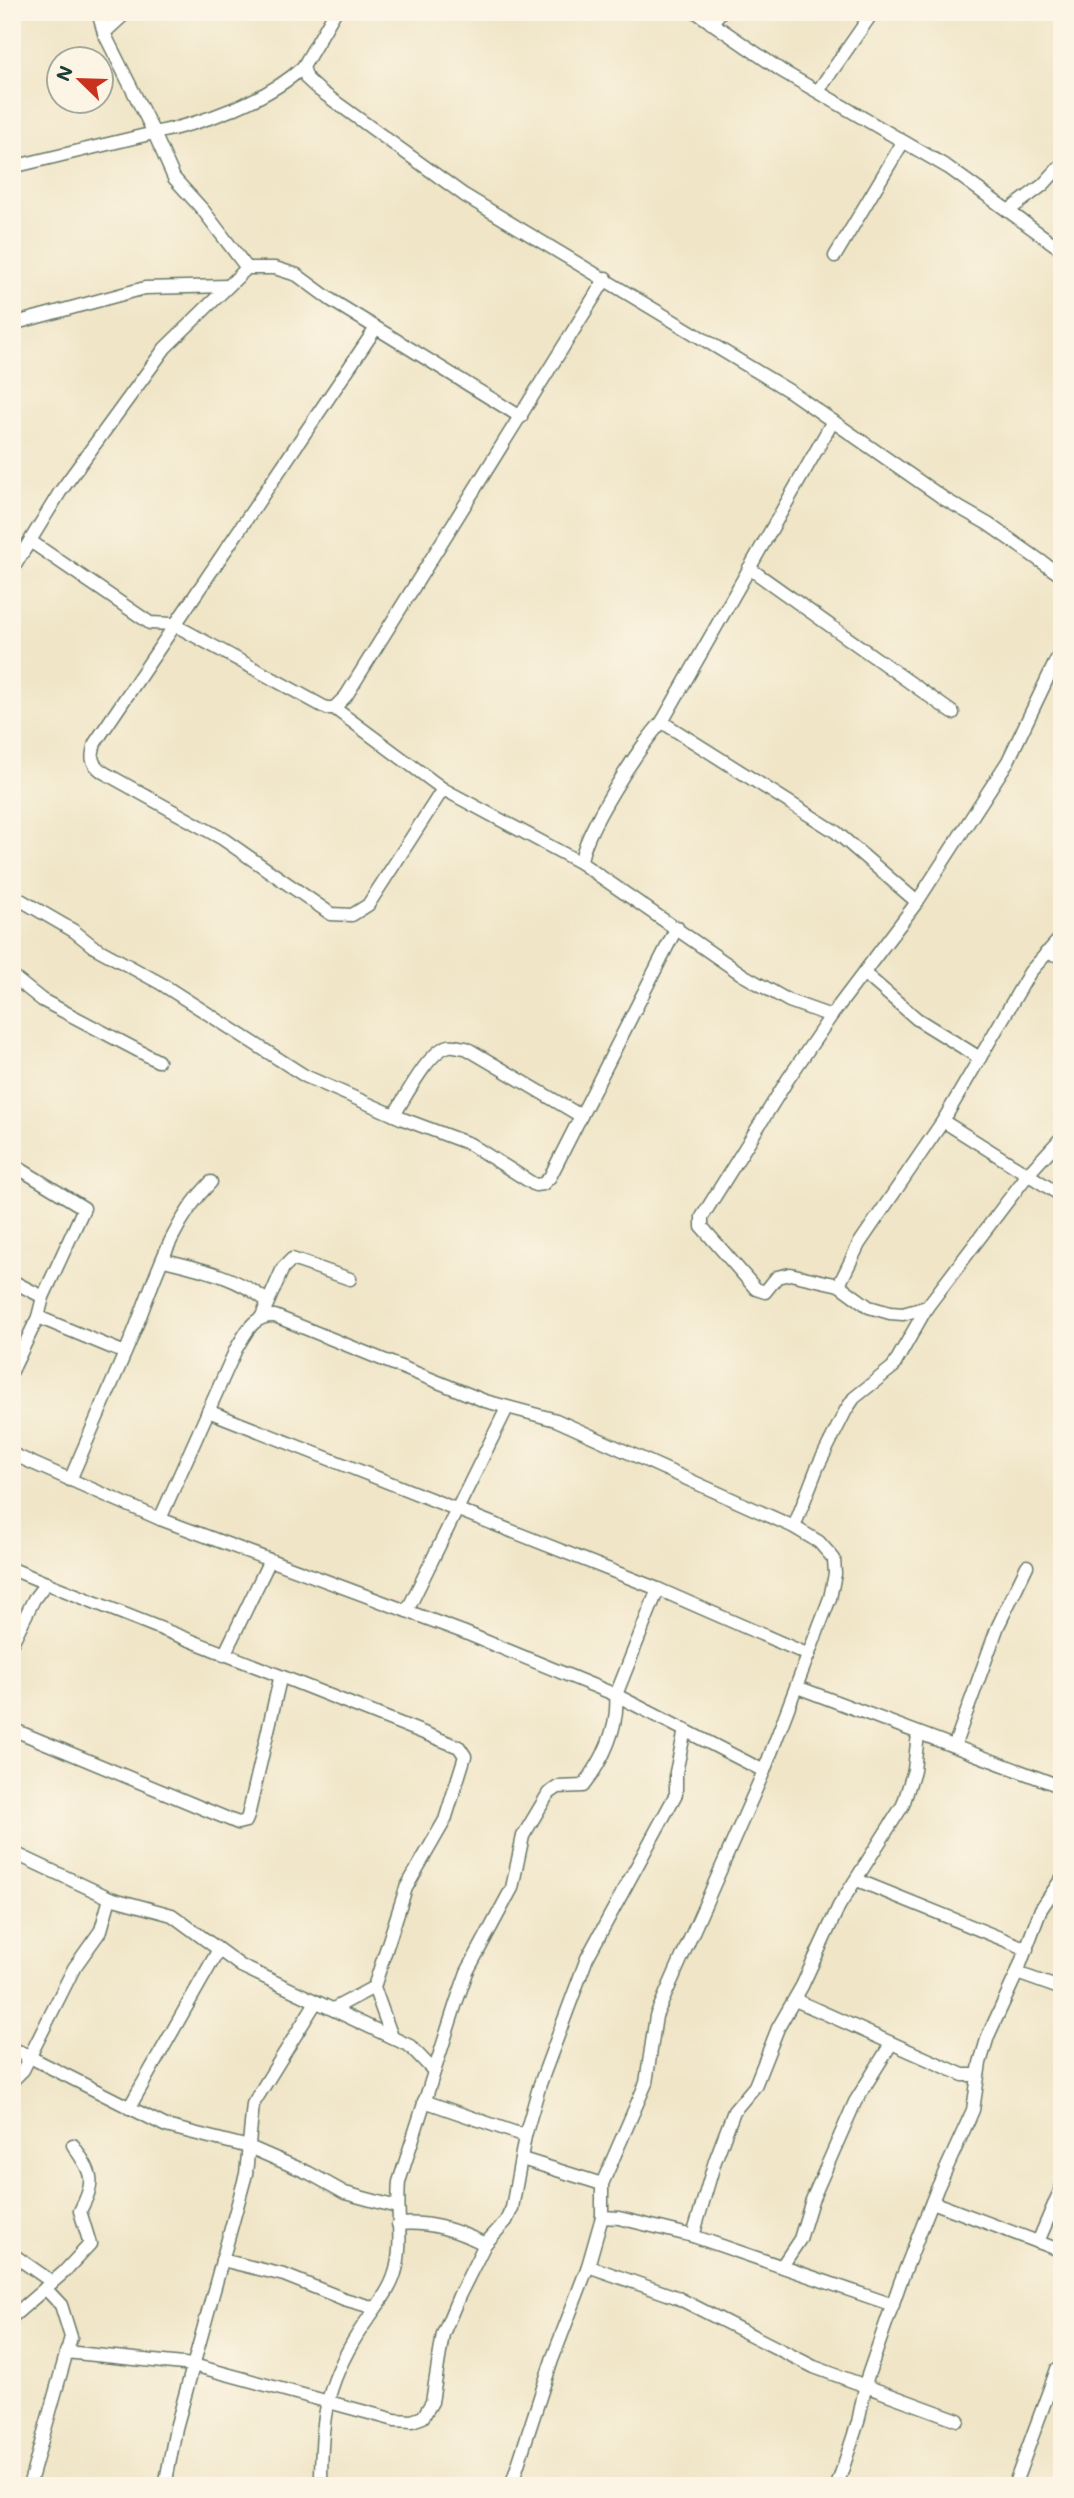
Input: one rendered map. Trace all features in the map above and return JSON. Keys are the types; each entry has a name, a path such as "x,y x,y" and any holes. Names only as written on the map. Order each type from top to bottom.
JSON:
{"street":[{"path":"98,12 104,33 154,133 173,178 203,210 247,268"},
{"path":"104,33 127,12"},
{"path":"12,167 197,123 286,83 303,67 335,12"},
{"path":"696,12 782,71 949,169 1062,250"},
{"path":"711,23 721,12"},
{"path":"818,91 873,12"},
{"path":"303,67 307,79 319,90 464,195 791,391 1062,576"},
{"path":"835,256 903,142"},
{"path":"1007,211 1043,185 1062,164"},
{"path":"12,570 60,492 165,348 247,268 275,268 297,275 376,328 521,417"},
{"path":"334,708 346,696 606,278"},
{"path":"12,324 145,288 228,286"},
{"path":"376,328 173,624 95,743 91,757 94,765 223,839 331,914 352,915 368,905 443,789"},
{"path":"581,863 586,841 648,737 662,722 833,421"},
{"path":"30,541 150,623 163,626 173,624 326,708 334,708 443,789 581,863 743,975 789,1001 831,1016"},
{"path":"749,568 953,713"},
{"path":"926,1307 904,1314 880,1310 853,1298 839,1285 783,1274 765,1292 756,1289 702,1227 702,1217 831,1016 917,902 1008,761 1062,648"},
{"path":"662,722 836,832 917,902"},
{"path":"12,895 94,947 160,983 305,1076 394,1115 470,1144 535,1185 543,1184 550,1177 677,927"},
{"path":"839,1285 859,1244 943,1121 1030,972 1062,936"},
{"path":"1046,953 1062,956"},
{"path":"865,974 917,1019 980,1058"},
{"path":"12,976 42,1000 158,1061"},
{"path":"394,1115 424,1068 439,1051 450,1046 466,1048 582,1116"},
{"path":"943,1121 1062,1196"},
{"path":"794,1527 817,1468 854,1398 893,1367 926,1307 1029,1173 1062,1137"},
{"path":"12,1164 84,1208 12,1371"},
{"path":"70,1480 139,1325 180,1221 193,1200 211,1182"},
{"path":"160,1519 236,1349 251,1324 262,1315 283,1268 292,1259 350,1279"},
{"path":"164,1260 234,1280 253,1289 268,1302"},
{"path":"12,1281 43,1297"},
{"path":"262,1315 275,1316 398,1368 507,1408 556,1420 794,1527 828,1550 835,1566 830,1598 764,1771 682,1963 656,2016 646,2082 602,2184 602,2217 588,2266 511,2486"},
{"path":"38,1317 125,1353"},
{"path":"407,1611 507,1408"},
{"path":"208,1411 658,1589 808,1655"},
{"path":"12,1454 160,1519 407,1611 616,1695 764,1771"},
{"path":"224,1655 270,1560"},
{"path":"955,1744 999,1626 1027,1566"},
{"path":"12,1569 281,1679 459,1747 466,1756 444,1820 405,1888 374,1987 392,2037"},
{"path":"12,1643 34,1599 46,1583"},
{"path":"321,2486 321,2430 326,2400 343,2362 395,2275 399,2255 399,2182 467,1972 512,1888 523,1836 548,1794 558,1787 583,1786 590,1777 613,1730 618,1710 616,1695 658,1589"},
{"path":"12,1729 238,1823 246,1821 248,1816 281,1679"},
{"path":"797,1687 918,1734 955,1744 1060,1782"},
{"path":"66,2352 193,2365 395,2420 412,2421 423,2417 432,2402 443,2334 485,2244 506,2221 512,2208 525,2136 540,2084 587,1958 676,1794 676,1772 685,1730"},
{"path":"693,2236 715,2161 734,2111 755,2086 778,2028 795,2000 831,1921 904,1805 914,1770 918,1734"},
{"path":"13,1853 110,1898 172,1915 218,1951 316,2002 392,2037 415,2051 434,2071"},
{"path":"837,2486 858,2422 866,2385 893,2305 932,2202 973,2110 988,2036 1017,1973 1041,1909 1062,1878"},
{"path":"857,1880 1027,1949"},
{"path":"12,2081 29,2058 74,1968 101,1930 110,1898"},
{"path":"129,2108 140,2082 218,1951"},
{"path":"1017,1973 1062,1989"},
{"path":"333,2009 374,1987"},
{"path":"795,2000 963,2075 978,2075"},
{"path":"165,2486 176,2428 246,2174 253,2104 258,2091 281,2062 316,2002"},
{"path":"782,2266 800,2239 812,2200 855,2102 891,2044"},
{"path":"12,2048 183,2133 249,2147 309,2173 345,2193 397,2207"},
{"path":"424,2101 525,2136"},
{"path":"12,2317 90,2244 80,2211 91,2188 92,2176 74,2145"},
{"path":"522,2159 602,2184"},
{"path":"1038,2242 1062,2186"},
{"path":"932,2202 1062,2251"},
{"path":"602,2217 619,2218 693,2236 893,2305"},
{"path":"398,2224 420,2222 440,2226 485,2244"},
{"path":"12,2254 48,2285 69,2323 71,2337 29,2486"},
{"path":"222,2260 284,2275 344,2299 375,2308"},
{"path":"588,2266 676,2297 780,2352 958,2420"},
{"path":"1014,2486 1057,2369"}]}
